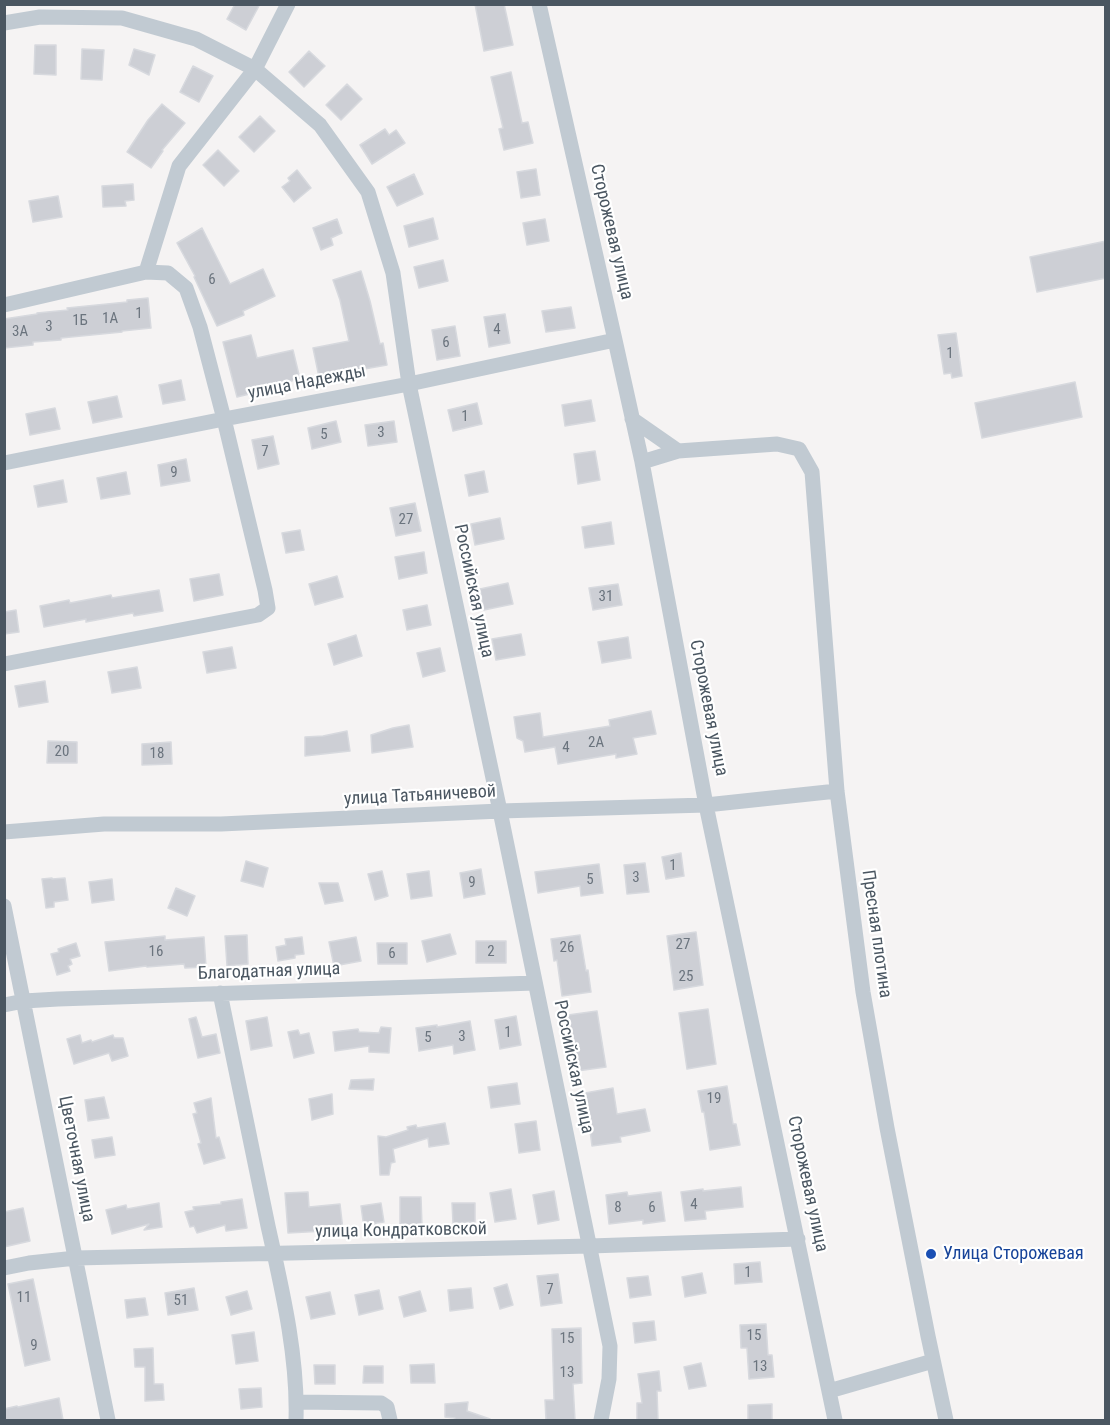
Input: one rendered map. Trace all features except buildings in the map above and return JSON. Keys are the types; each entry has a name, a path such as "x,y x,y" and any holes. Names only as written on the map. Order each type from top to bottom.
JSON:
{"street":[{"path":"146,272 179,166 255,69 288,4"},
{"name":"Сторожевая улица","path":"539,4 642,462 706,805 835,1420"},
{"name":"Российская улица","path":"4,23 40,17 122,18 196,39 255,69 320,125 368,192 393,273 409,384 610,1346 609,1379 601,1420"},
{"path":"4,305 146,272 168,273 186,288 200,327 224,419 268,608 258,615 4,664"},
{"name":"улица Надежды","path":"4,463 409,384 615,340"},
{"path":"632,419 678,451"},
{"name":"Пресная плотина","path":"678,451 777,444 800,449 812,472 837,791 864,992 887,1128 946,1420"},
{"path":"642,462 678,451"},
{"name":"улица Татьяничевой","path":"4,832 104,824 221,824 500,811 706,805 837,791"},
{"name":"Цветочная улица","path":"4,906 108,1420"},
{"name":"Благодатная улица","path":"4,1005 24,1001 535,983"},
{"path":"220,993 290,1339 296,1420"},
{"name":"улица Кондратковской","path":"4,1268 76,1258 798,1239"},
{"path":"829,1391 933,1361"},
{"path":"296,1402 381,1403 387,1407 390,1420"}],"place":[{"name":"Улица Сторожевая","path":"931,1254"}]}
